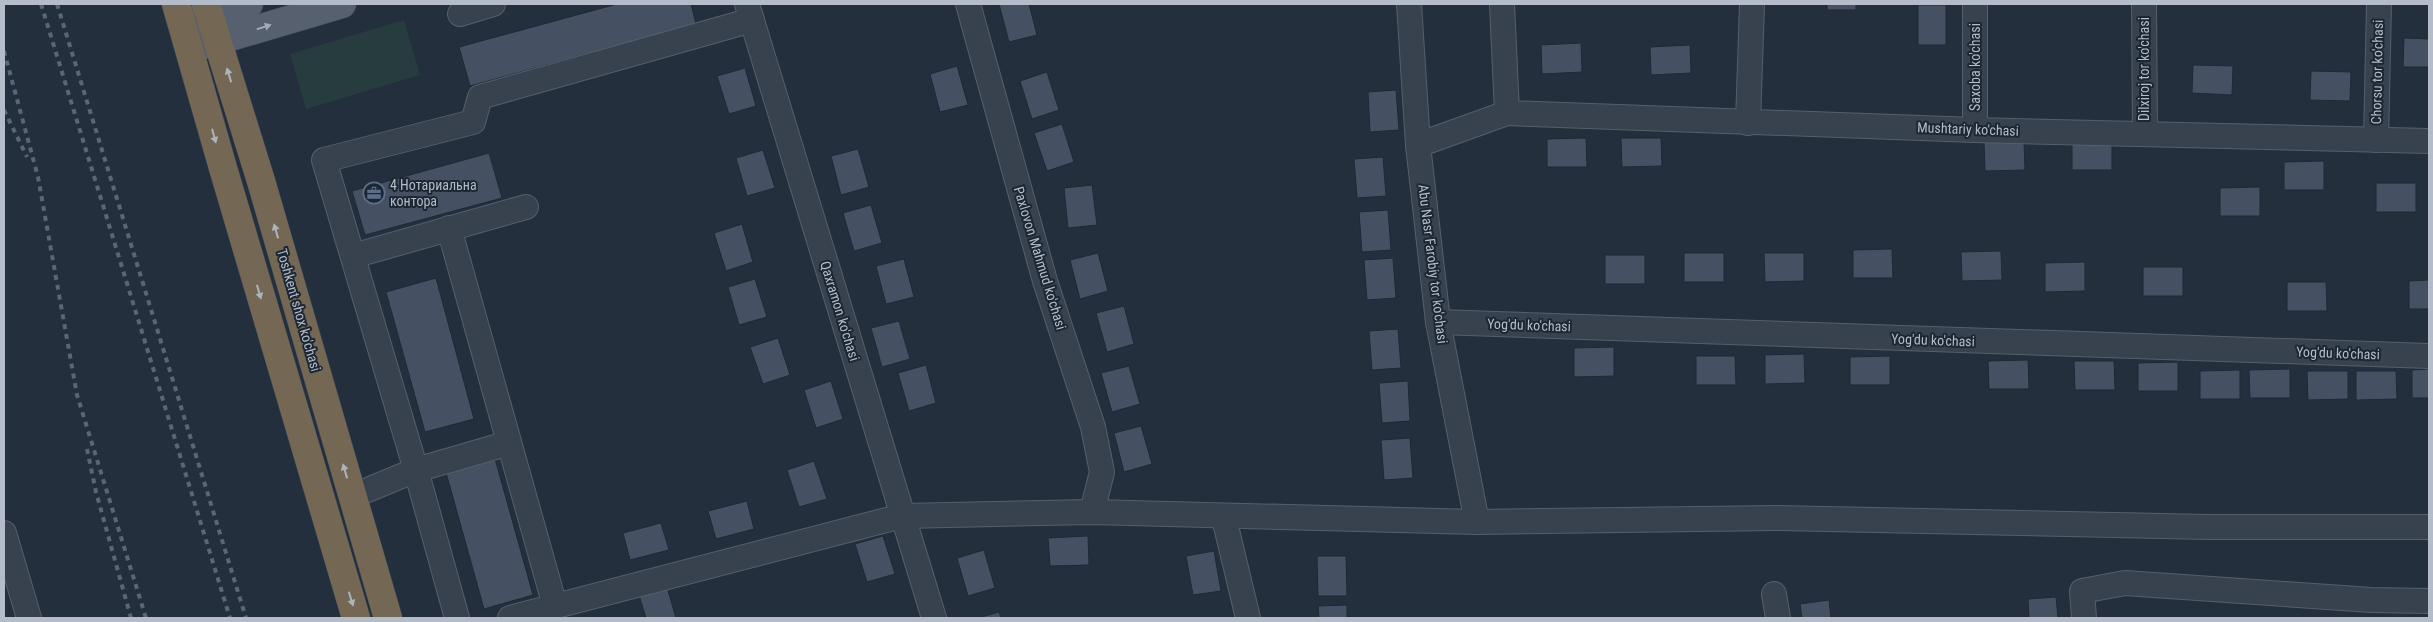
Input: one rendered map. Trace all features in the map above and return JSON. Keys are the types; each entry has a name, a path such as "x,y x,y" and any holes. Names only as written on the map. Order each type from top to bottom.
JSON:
{"highway":[{"name":"Toshkent shox ko'chasi","path":"207,10 264,190 388,618"},
{"path":"179,14 356,618"},
{"path":"336,553 345,558 353,559 361,554 366,545"}],"main road":[{"path":"179,14 249,4"},
{"path":"190,49 342,4"}],"street":[{"path":"460,14 493,4"},
{"name":"Paxlovon Mahmud ko'chasi","path":"968,4 1045,280 1093,427 1102,472 1092,512"},
{"name":"Abu Nasr Farobiy tor ko'chasi","path":"1409,4 1418,144 1438,322 1477,522"},
{"path":"1418,144 1507,114 1502,4"},
{"path":"1748,123 1752,4"},
{"name":"Saxoba ko'chasi","path":"1975,4 1975,130"},
{"name":"Dilxiroj tor ko'chasi","path":"2144,4 2144,134"},
{"name":"Chorsu tor ko'chasi","path":"2376,140 2379,4"},
{"path":"457,618 416,470 324,160 473,122 480,97 750,12"},
{"name":"Qaxramon ko'chasi","path":"750,12 934,618"},
{"name":"Mushtariy ko'chasi","path":"1507,114 1975,130 2429,141"},
{"path":"353,256 526,207"},
{"path":"449,228 555,606"},
{"name":"Yog'du ko'chasi","path":"1438,322 2429,356"},
{"path":"353,496 416,470 508,443"},
{"path":"510,618 902,516 1092,512 1224,518 1477,522 1777,518 2209,527 2429,527"},
{"path":"1224,518 1248,618"},
{"path":"4,532 29,618"},
{"path":"2084,618 2082,591 2125,583 2372,609 2429,600"},
{"path":"1774,594 1778,618"}],"green space":[{"path":"404,20 420,75 306,109 290,54"}],"building":[{"path":"617,4 691,4 696,24 470,86 459,47"},
{"path":"999,4 1029,4 1037,35 1009,42"},
{"path":"1827,4 1856,4 1856,10 1827,10"},
{"path":"1918,5 1946,5 1946,45 1918,45"},
{"path":"2404,38 2429,39 2429,67 2403,67"},
{"path":"1581,43 1582,72 1542,74 1541,45"},
{"path":"1690,45 1691,73 1651,75 1650,47"},
{"path":"2193,65 2233,66 2232,95 2192,93"},
{"path":"957,66 968,105 940,112 930,74"},
{"path":"745,68 756,106 729,114 717,76"},
{"path":"2311,71 2351,72 2350,101 2310,100"},
{"path":"1047,72 1059,110 1032,119 1020,81"},
{"path":"1396,90 1399,130 1370,132 1368,92"},
{"path":"1062,124 1074,162 1047,171 1034,133"},
{"path":"1586,138 1587,167 1547,167 1547,139"},
{"path":"1621,138 1661,138 1662,166 1622,167"},
{"path":"2024,141 2025,170 1985,171 1984,142"},
{"path":"2072,141 2112,141 2112,170 2072,170"},
{"path":"858,149 869,187 841,195 831,156"},
{"path":"763,150 775,188 747,196 736,158"},
{"path":"489,153 502,198 365,235 352,191"},
{"path":"1383,157 1386,196 1357,198 1354,159"},
{"path":"2324,161 2324,190 2284,190 2284,162"},
{"path":"2376,183 2416,183 2416,212 2376,212"},
{"path":"1092,185 1097,225 1068,228 1064,188"},
{"path":"2260,187 2260,216 2220,216 2220,188"},
{"path":"871,205 882,243 854,251 843,213"},
{"path":"1388,210 1391,250 1362,252 1359,212"},
{"path":"742,224 753,262 726,271 714,233"},
{"path":"1892,249 1893,278 1853,278 1853,250"},
{"path":"2001,251 2002,280 1962,281 1961,252"},
{"path":"1098,253 1108,291 1080,299 1070,260"},
{"path":"1684,253 1724,253 1724,282 1684,282"},
{"path":"1764,253 1804,253 1804,281 1765,282"},
{"path":"1605,255 1645,255 1645,284 1605,284"},
{"path":"1393,258 1396,298 1367,300 1364,260"},
{"path":"904,259 914,297 886,304 876,266"},
{"path":"2085,262 2085,291 2045,292 2045,263"},
{"path":"2143,267 2183,267 2183,296 2143,296"},
{"path":"436,278 474,419 425,432 386,292"},
{"path":"755,279 767,317 739,325 728,287"},
{"path":"2429,280 2429,309 2409,309 2409,281"},
{"path":"2287,282 2326,282 2327,311 2287,311"},
{"path":"1124,306 1134,344 1107,352 1096,313"},
{"path":"899,321 910,359 882,367 871,328"},
{"path":"1398,329 1401,368 1372,370 1369,331"},
{"path":"778,338 790,375 763,384 750,347"},
{"path":"1614,347 1614,376 1574,377 1574,348"},
{"path":"1804,354 1805,383 1765,384 1765,355"},
{"path":"1696,356 1735,356 1736,385 1696,385"},
{"path":"1890,356 1890,385 1850,385 1850,357"},
{"path":"2028,360 2029,389 1989,389 1988,361"},
{"path":"2074,361 2114,361 2115,390 2075,390"},
{"path":"2178,362 2178,391 2138,391 2138,363"},
{"path":"926,365 936,403 909,411 898,373"},
{"path":"1129,366 1140,404 1112,412 1101,373"},
{"path":"2290,369 2290,398 2250,398 2249,370"},
{"path":"2429,369 2429,398 2412,398 2412,370"},
{"path":"2240,370 2240,399 2200,399 2200,371"},
{"path":"2307,371 2348,371 2348,399 2308,400"},
{"path":"2356,371 2396,371 2397,399 2356,400"},
{"path":"831,381 843,419 816,428 804,390"},
{"path":"1408,381 1410,421 1382,423 1379,383"},
{"path":"1141,426 1152,464 1124,472 1114,433"},
{"path":"1410,438 1413,478 1384,480 1381,440"},
{"path":"494,455 533,595 484,609 445,469"},
{"path":"814,461 827,499 799,507 787,470"},
{"path":"747,501 754,529 716,539 708,511"},
{"path":"661,523 669,550 630,560 623,533"},
{"path":"883,536 895,574 867,582 855,544"},
{"path":"1088,536 1089,565 1050,566 1048,538"},
{"path":"984,550 995,588 968,596 957,558"},
{"path":"1214,551 1221,591 1193,595 1186,556"},
{"path":"1317,556 1346,556 1347,596 1318,596"},
{"path":"667,587 676,618 646,618 639,595"},
{"path":"2056,597 2058,618 2029,618 2028,599"},
{"path":"1829,600 1831,618 1802,618 1800,604"},
{"path":"1347,605 1347,618 1319,618 1318,606"},
{"path":"999,612 1001,618 978,618"}],"railway":[{"path":"41,4 230,618"},
{"path":"57,4 246,618"},
{"path":"4,51 38,177 77,395 146,618"},
{"path":"4,110 27,157"},
{"path":"87,449 96,492 131,618"}],"place":[{"name":"4 Нотариальна контора","path":"374,193"}]}
